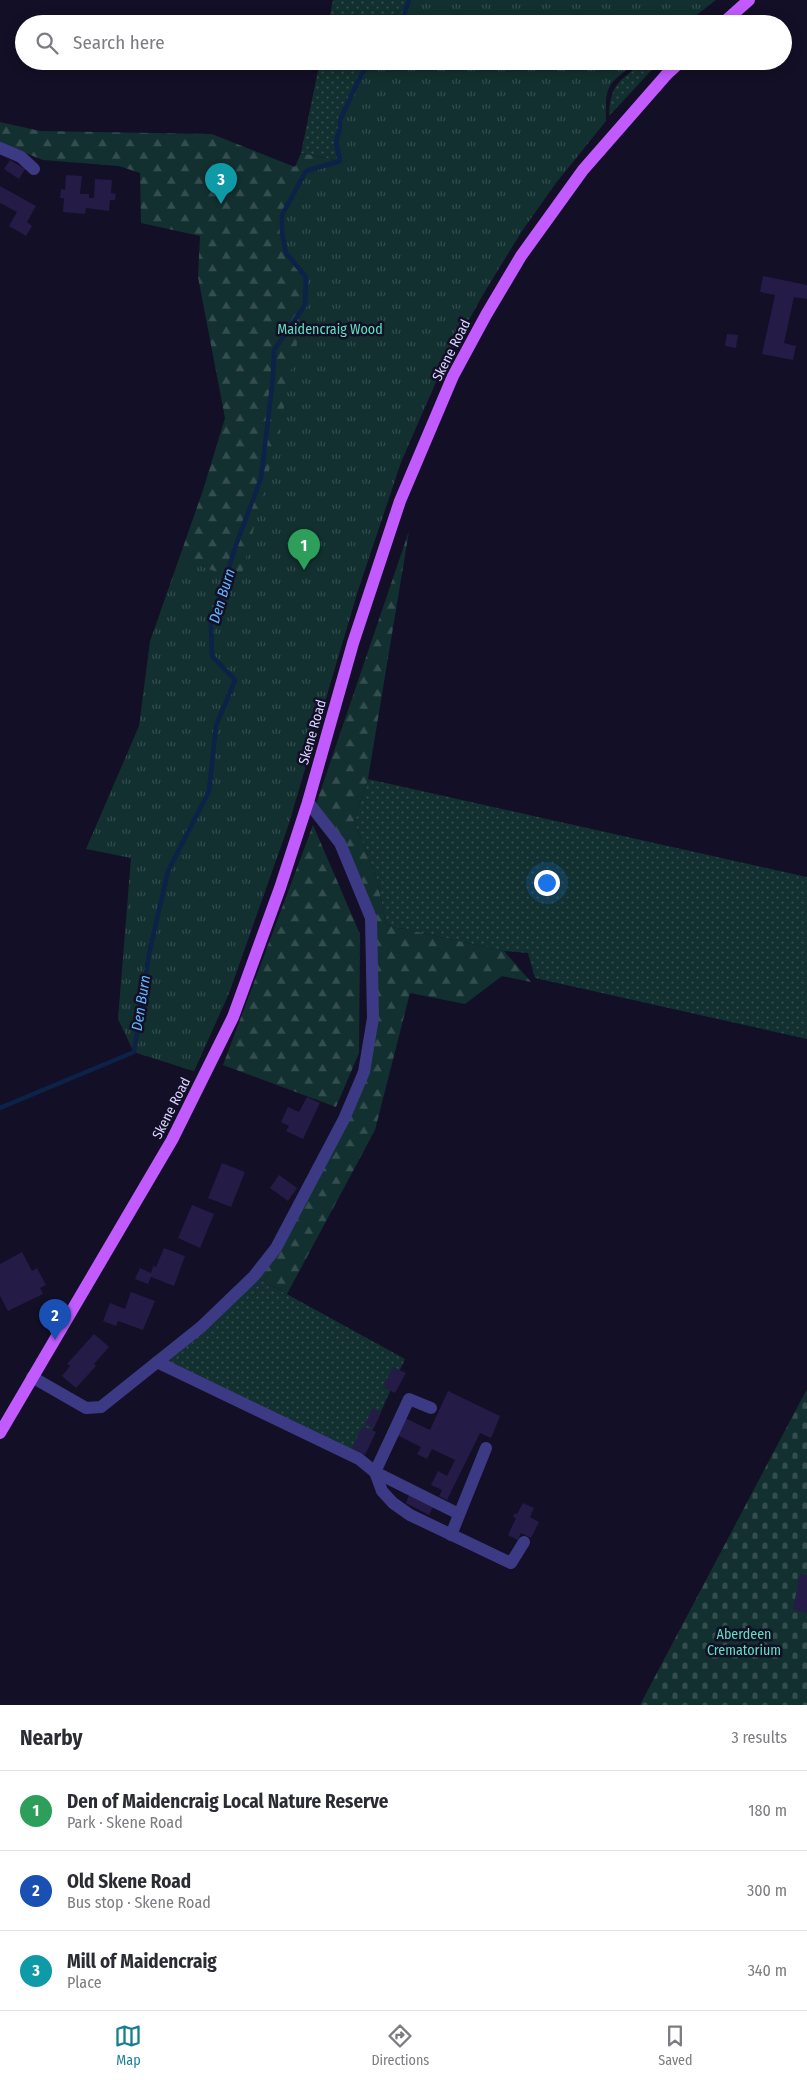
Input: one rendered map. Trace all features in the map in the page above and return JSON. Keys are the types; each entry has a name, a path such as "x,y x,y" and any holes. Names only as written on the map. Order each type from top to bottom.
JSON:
{"main road":[{"path":"732,15 749,0"},
{"name":"Skene Road","path":"1,1430 172,1140 233,1017 280,888 308,802 352,643 400,501 453,376 521,256 583,170 672,70"}],"street":[{"path":"0,148 21,157 34,169"},
{"path":"32,1377 86,1408 107,1404 201,1327 254,1276 276,1248 344,1119 364,1072 372,1018 371,918 340,843 308,802"},
{"path":"157,1362 359,1459 375,1472 459,1514"},
{"path":"431,1408 409,1399 375,1472 382,1491 393,1504 410,1515 511,1563 524,1542"},
{"path":"451,1535 486,1448"}],"green space":[{"path":"333,0 554,0 542,15 330,15"},
{"path":"409,0 716,0 697,15 404,15"},
{"path":"318,70 477,70 340,161 301,153"},
{"name":"Maidencraig Wood","path":"365,70 626,70 610,85 606,99 606,121 556,183 522,231 479,301 441,370 401,462 358,590 288,826 229,993 194,1071 134,1052 118,1019 131,858 86,849 139,726 150,641 180,558 240,581 278,436 305,305 306,277 286,253 282,233 282,215 306,171 340,161 336,141 340,129 340,120"},
{"path":"633,70 652,70 609,116 612,96 618,83"},
{"name":"Maidencraig Wood","path":"602,81 441,370 401,462 358,590 288,826 229,993 194,1071 134,1052 118,1019 160,613 203,490 225,418 198,277 200,236 141,223 140,173 119,166 43,160 0,143 0,122 40,131 212,134 295,167 301,153 340,161"},
{"path":"409,531 368,779 354,821 377,879 386,925 504,951 531,982 502,976 465,1004 410,993 375,1130 287,1294 254,1276 276,1248 364,1072 373,1018 372,922 340,843 314,810"},
{"path":"368,779 807,877 807,1039 535,978 528,953 504,951 386,925 377,879 354,821"},
{"path":"313,825 360,934 359,1053 336,1107 223,1065"},
{"path":"254,1276 405,1359 359,1459 157,1362"},
{"name":"Aberdeen Crematorium","path":"807,1389 807,1705 640,1705 641,1703"}],"building":[{"path":"10,160 25,169 19,179 4,169"},
{"path":"66,175 82,176 80,194 89,194 89,198 94,198 95,179 112,180 111,193 116,194 115,200 110,200 109,211 86,208 85,214 63,212 64,198 60,198 61,189 65,190"},
{"path":"0,186 36,206 27,222 32,226 26,236 9,226 17,212 0,203"},
{"path":"763,276 807,285 807,299 794,297 784,343 796,346 793,360 762,354 775,295 760,292"},
{"path":"727,334 738,335 736,348 725,346"},
{"path":"307,1097 320,1103 303,1139 286,1131 289,1126 281,1122 288,1107 299,1112"},
{"path":"222,1163 245,1172 231,1207 208,1198"},
{"path":"279,1175 297,1188 288,1201 270,1188"},
{"path":"192,1205 214,1214 200,1248 178,1238"},
{"path":"164,1248 185,1256 174,1286 151,1277 148,1284 135,1279 140,1268 151,1273 153,1266 156,1267"},
{"path":"22,1252 32,1271 37,1268 46,1285 40,1288 43,1294 8,1311 0,1296 0,1264"},
{"path":"131,1292 155,1301 143,1330 118,1321 116,1326 103,1321 110,1303 125,1309"},
{"path":"94,1334 109,1347 94,1364 96,1366 76,1388 62,1376 70,1366 67,1364"},
{"path":"393,1367 406,1373 395,1393 383,1387"},
{"path":"448,1391 500,1416 491,1438 480,1433 447,1500 439,1496 442,1490 431,1485 438,1471 447,1476 455,1460 432,1449 427,1459 417,1454 421,1447 395,1434 403,1417 430,1430"},
{"path":"373,1408 381,1413 374,1428 365,1424"},
{"path":"363,1426 376,1432 365,1455 352,1448"},
{"path":"409,1495 433,1507 429,1515 406,1503"},
{"path":"523,1503 534,1508 530,1517 539,1522 531,1538 521,1533 518,1540 508,1535 516,1518 513,1517 515,1513 517,1514"},
{"name":"Aberdeen Crematorium","path":"800,1574 807,1576 807,1613 793,1609"}],"waterway":[{"name":"Den Burn","path":"404,15 409,0"},
{"name":"Den Burn","path":"0,1108 134,1052 149,954 168,871 209,791 216,726 235,680 212,656 211,624 236,545 261,478 273,378 274,350 305,305 306,277 286,253 282,233 282,215 306,171 340,161 336,141 340,129 340,120 365,70"}],"place":[{"name":"Mill of Maidencraig","path":"221,204"},
{"name":"Den of Maidencraig Local Nature Reserve","path":"304,570"},
{"name":"Old Skene Road","path":"55,1340"}]}
